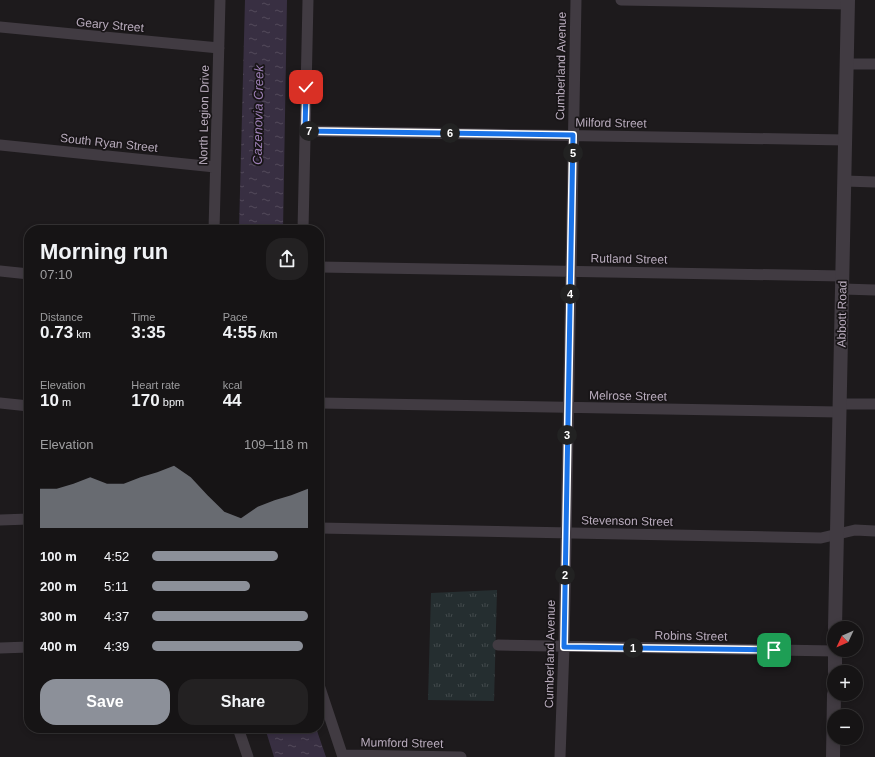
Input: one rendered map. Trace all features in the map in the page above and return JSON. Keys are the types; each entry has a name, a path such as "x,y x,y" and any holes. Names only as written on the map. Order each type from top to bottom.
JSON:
{"street":[{"name":"North Legion Drive","path":"214,225 220,0"},
{"path":"303,225 308,0"},
{"name":"Cumberland Avenue","path":"560,757 564,647 576,0"},
{"path":"620,0 848,2"},
{"name":"Abbott Road","path":"835,621 848,2"},
{"name":"Geary Street","path":"0,28 218,48"},
{"path":"847,64 875,64"},
{"name":"Milford Street","path":"305,131 845,140"},
{"name":"South Ryan Street","path":"0,145 216,167"},
{"path":"845,181 875,182"},
{"name":"Rutland Street","path":"324,267 570,271 843,283 875,290"},
{"path":"0,271 24,273"},
{"path":"0,403 24,405"},
{"name":"Melrose Street","path":"324,403 568,408 840,408 875,404"},
{"path":"0,520 24,519"},
{"name":"Stevenson Street","path":"324,528 821,538 837,533 855,530 875,530"},
{"name":"Robins Street","path":"498,645 827,650"},
{"path":"0,648 24,647"},
{"path":"324,700 343,756"},
{"path":"833,757 834,701"},
{"path":"240,733 248,757"},
{"name":"Mumford Street","path":"343,756 461,757"}],"green space":[{"path":"497,590 494,701 428,700 431,593"}],"water":[{"name":"Cazenovia Creek","path":"245,0 287,0 283,225 239,225"},
{"path":"267,733 318,733 326,757 274,757"}],"route":[{"path":"306,87 305,131 573,135 564,647 774,650"}]}
